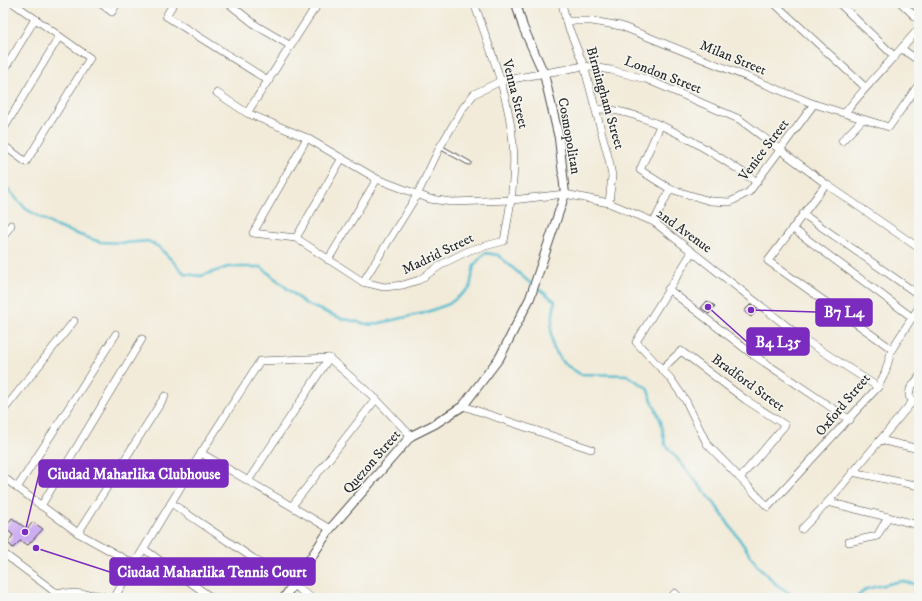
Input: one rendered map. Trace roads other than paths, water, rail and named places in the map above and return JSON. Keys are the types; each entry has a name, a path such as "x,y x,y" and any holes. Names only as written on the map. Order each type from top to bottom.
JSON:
{"street":[{"path":"3,145 26,162 90,58 12,3"},
{"path":"100,3 112,12 117,3"},
{"path":"174,3 166,16 269,81"},
{"path":"228,3 257,26 291,46"},
{"path":"247,113 316,6 304,3"},
{"name":"Venna Street","path":"474,3 501,81 510,120 513,145 512,200 504,241"},
{"name":"Cosmopolitan","path":"516,3 523,27 544,74 559,138 565,194 530,298"},
{"name":"Birmingham Street","path":"562,3 566,21 584,66 597,109 612,176 609,203"},
{"path":"774,3 865,87"},
{"path":"839,3 895,57"},
{"path":"901,3 919,20"},
{"path":"3,72 35,19"},
{"name":"Milan Street","path":"566,21 592,21 621,26 814,104 862,120 889,127 919,84"},
{"path":"844,113 865,87 895,57 919,28"},
{"path":"3,130 59,37"},
{"path":"902,49 919,61"},
{"name":"London Street","path":"363,282 417,195 440,147 463,108 474,94 501,81 584,66 611,70 646,80 738,119 826,184 919,248"},
{"name":"2nd Avenue","path":"218,93 247,113 307,138 377,179 430,199 452,202 512,200 565,194 609,203 654,222 802,338 878,388"},
{"name":"Venice Street","path":"660,126 640,170 670,189 710,201 730,202 748,192 781,150 814,104"},
{"path":"597,109 609,109 630,114 660,126 722,158 756,182"},
{"path":"842,141 862,120"},
{"name":"Madrid Street","path":"307,138 253,233 296,238 363,282 384,286 403,285 420,280 444,263 470,250 504,241"},
{"path":"296,238 342,158"},
{"path":"328,260 377,179"},
{"path":"826,184 768,260 892,349"},
{"path":"654,222 670,189"},
{"path":"803,214 919,295"},
{"path":"3,238 11,225"},
{"path":"792,228 913,318"},
{"path":"692,252 636,342 670,378 686,401 707,444 740,478"},
{"path":"668,289 752,354 850,420"},
{"name":"Quezon Street","path":"284,598 294,586 330,530 411,436 435,424 463,406 500,357 530,298"},
{"name":"Oxford Street","path":"740,478 768,507 878,388 885,373 892,349 919,307"},
{"path":"3,411 74,321"},
{"path":"17,488 116,334"},
{"path":"41,506 142,339"},
{"name":"Bradford Street","path":"662,369 681,351 746,400 785,425 740,478"},
{"path":"248,481 329,358"},
{"path":"114,598 201,453 260,361 329,358 376,399 411,436"},
{"path":"802,529 828,502 880,440 916,402 909,396 910,389 919,377"},
{"path":"78,533 165,396"},
{"path":"292,506 376,399"},
{"path":"463,406 591,450"},
{"path":"880,440 919,449"},
{"path":"201,453 330,530"},
{"path":"852,472 919,486"},
{"path":"3,477 78,533 134,564"},
{"path":"828,502 919,524"},
{"path":"171,503 312,598"},
{"path":"849,542 877,536 888,517"},
{"path":"144,549 212,598"},
{"path":"3,553 55,592 98,595 109,598"},
{"path":"50,598 55,592"},
{"path":"672,595 680,598"}],"lane":[{"path":"440,147 469,162"}],"waterway":[{"path":"3,184 26,209 57,227 100,242 125,243 148,241 159,247 185,274 201,276 228,267 261,267 306,304 340,318 371,325 424,313 449,304 470,288 474,265 485,253 498,255 529,282 555,301 551,330 553,347 563,363 580,374 627,375 647,388 661,422 665,444 714,503 758,566 777,585 797,598"},
{"path":"856,598 866,589 901,581 919,585"}],"place":[{"name":"B4 L35","path":"708,307"},
{"name":"B7 L4","path":"751,310"},
{"name":"Ciudad Maharlika Clubhouse","path":"25,532"},
{"name":"Ciudad Maharlika Tennis Court","path":"36,548"}]}
